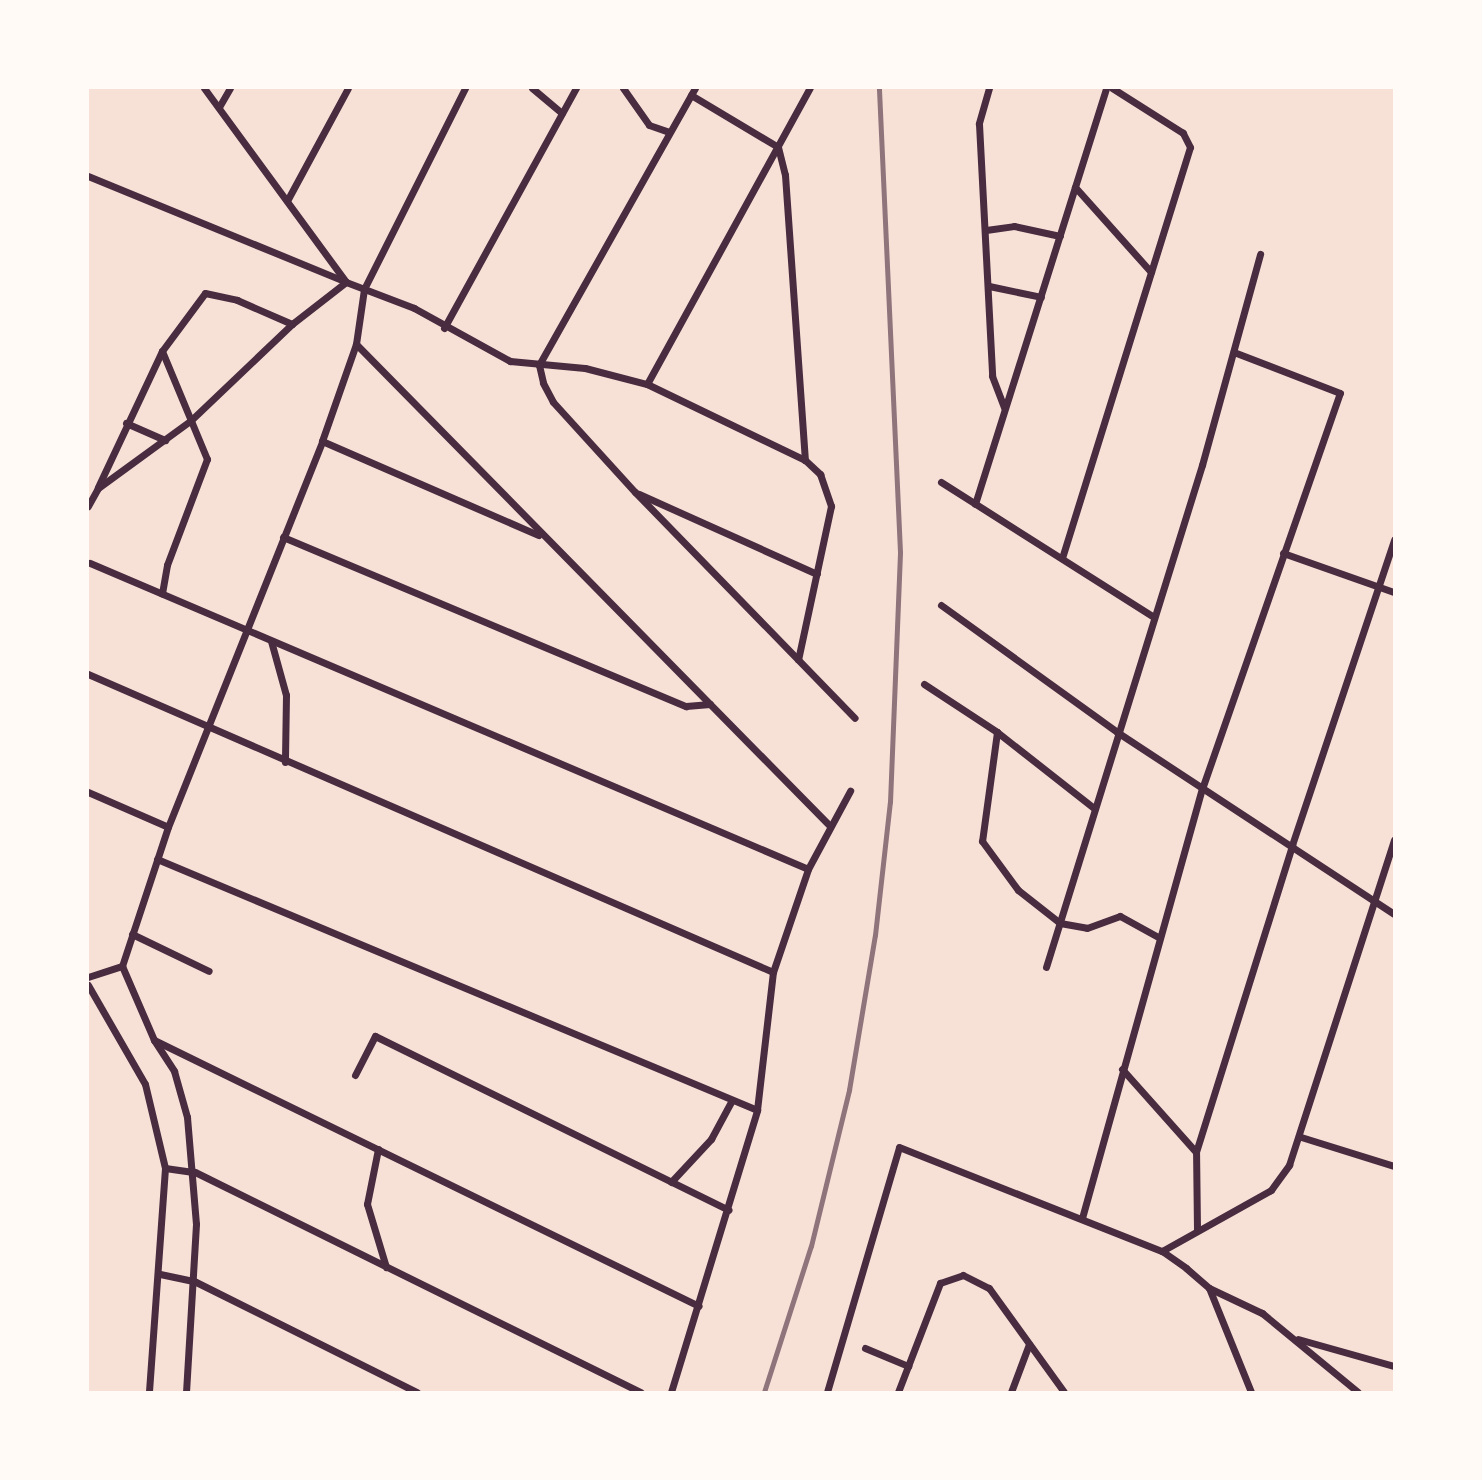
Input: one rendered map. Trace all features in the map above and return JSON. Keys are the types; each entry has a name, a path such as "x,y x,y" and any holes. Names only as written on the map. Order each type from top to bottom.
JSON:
{"street":[{"path":"204,88 288,199 346,282"},
{"path":"219,107 230,88"},
{"path":"288,199 348,88"},
{"path":"532,88 562,113"},
{"path":"444,328 576,88"},
{"path":"624,88 649,125 668,132"},
{"path":"647,384 810,88"},
{"path":"989,88 979,124 992,376 1004,409"},
{"path":"975,504 1106,88"},
{"path":"1062,558 1151,272 1189,139 1112,88"},
{"path":"186,1392 194,1281 195,1172 174,1070 154,1040 122,966 168,827 209,730 356,344 364,289 461,89"},
{"path":"805,460 785,175 778,147 693,91 539,365 553,402 635,492 855,718"},
{"path":"88,176 414,308 444,328 510,361 585,368 647,384 805,460 829,489 831,506 798,660"},
{"path":"1075,187 1151,272"},
{"path":"986,230 1014,226 1060,236"},
{"path":"1046,967 1234,352 1260,254"},
{"path":"98,488 190,422 292,324 346,282"},
{"path":"989,286 1041,296"},
{"path":"88,506 162,352 205,293 237,300 292,324"},
{"path":"356,344 542,537 829,825"},
{"path":"162,352 207,458 167,565 162,594"},
{"path":"1082,1218 1158,937 1203,786 1340,393 1234,352"},
{"path":"126,423 165,440"},
{"path":"321,441 542,537"},
{"path":"941,482 1154,617"},
{"path":"635,492 817,574"},
{"path":"283,537 686,706 710,704"},
{"path":"1197,1229 1196,1152 1292,845 1395,540"},
{"path":"1283,553 1395,592"},
{"path":"90,563 808,869"},
{"path":"941,605 1117,732 1395,914"},
{"path":"271,641 286,695 285,762"},
{"path":"88,674 209,730 773,972"},
{"path":"924,684 997,732 1094,808"},
{"path":"997,732 982,841 1018,890 1060,923 1087,928 1120,916 1135,920 1158,937"},
{"path":"671,1392 757,1110 773,972 808,869 829,825 850,791"},
{"path":"88,792 168,827"},
{"path":"1162,1251 1197,1229 1271,1190 1301,1137 1395,839"},
{"path":"157,859 757,1110"},
{"path":"132,934 209,971"},
{"path":"88,977 122,966"},
{"path":"88,985 145,1084 165,1168 160,1274 149,1392"},
{"path":"355,1075 375,1036 728,1210"},
{"path":"154,1040 699,1306"},
{"path":"1122,1069 1196,1152"},
{"path":"671,1182 711,1139 732,1100"},
{"path":"1301,1137 1395,1166"},
{"path":"827,1392 898,1147 1162,1251 1209,1288 1239,1299 1293,1338 1358,1392"},
{"path":"378,1149 367,1204 386,1267"},
{"path":"165,1168 195,1172 641,1392"},
{"path":"160,1274 194,1281 417,1392"},
{"path":"898,1392 940,1283 951,1276 977,1279 989,1288 1064,1392"},
{"path":"1209,1288 1251,1392"},
{"path":"1293,1338 1395,1366"},
{"path":"1011,1392 1030,1344"},
{"path":"865,1348 908,1366"}],"railway":[{"path":"764,1392 811,1246 849,1090 875,935 890,802 900,552 879,88"}]}
